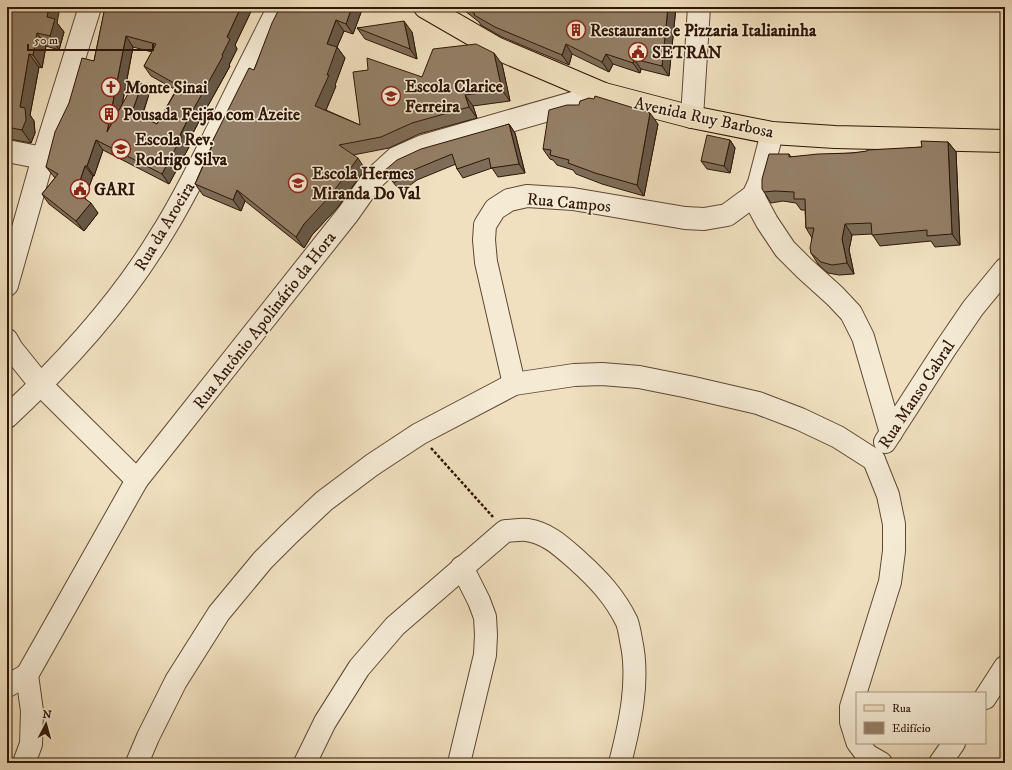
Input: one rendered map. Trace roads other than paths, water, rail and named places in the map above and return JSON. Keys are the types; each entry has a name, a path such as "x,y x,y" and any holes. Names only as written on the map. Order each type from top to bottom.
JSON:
{"main road":[{"name":"Avenida Ruy Barbosa","path":"425,7 496,48 604,94 692,117 772,133 835,137 1005,141"}],"street":[{"path":"7,284 43,158 90,7"},
{"name":"Rua da Aroeira","path":"7,417 41,385 81,342 124,290 161,236 188,189 279,7"},
{"path":"692,117 699,7"},
{"name":"Rua Antônio Apolinário da Hora","path":"27,675 137,480 348,214 372,180 396,158 423,146 604,94"},
{"name":"Rua Campos","path":"514,384 486,262 484,240 485,225 496,209 509,200 527,196 573,199 685,218 704,219 727,215 753,196 760,183 772,133"},
{"path":"7,151 43,158"},
{"path":"753,196 767,222 785,249 851,313 863,337 891,433"},
{"name":"Rua Manso Cabral","path":"856,740 851,722 851,707 890,582 894,550 894,524 888,495 874,460 973,308 1005,269"},
{"path":"7,340 12,349 41,385 137,480"},
{"path":"137,763 148,737 176,682 219,613 263,560 324,501 372,465 419,434 514,384 574,375 602,374 639,377 689,387 758,403 800,419 838,437 874,460"},
{"path":"305,763 325,722 359,668 394,626 505,531 525,530 540,533 557,542 588,570 610,593 627,624 633,649 635,686 620,763"},
{"path":"459,763 486,655 485,617 479,600 462,567"},
{"path":"986,696 1005,667"},
{"path":"7,686 27,675 32,711 31,744 24,763"},
{"name":"Rua Manso Cabral","path":"859,744 867,755 881,763"},
{"path":"940,763 953,744"}],"place":[{"name":"Restaurante e Pizzaria Italianinha","path":"576,30"},
{"name":"SETRAN","path":"638,52"},
{"name":"Monte Sinai","path":"111,87"},
{"name":"Escola Clarice Ferreira","path":"391,96"},
{"name":"Pousada Feijão com Azeite","path":"109,114"},
{"name":"Escola Rev. Rodrigo Silva","path":"121,149"},
{"name":"Escola Hermes Miranda Do Val","path":"298,183"},
{"name":"GARI","path":"80,189"}]}
